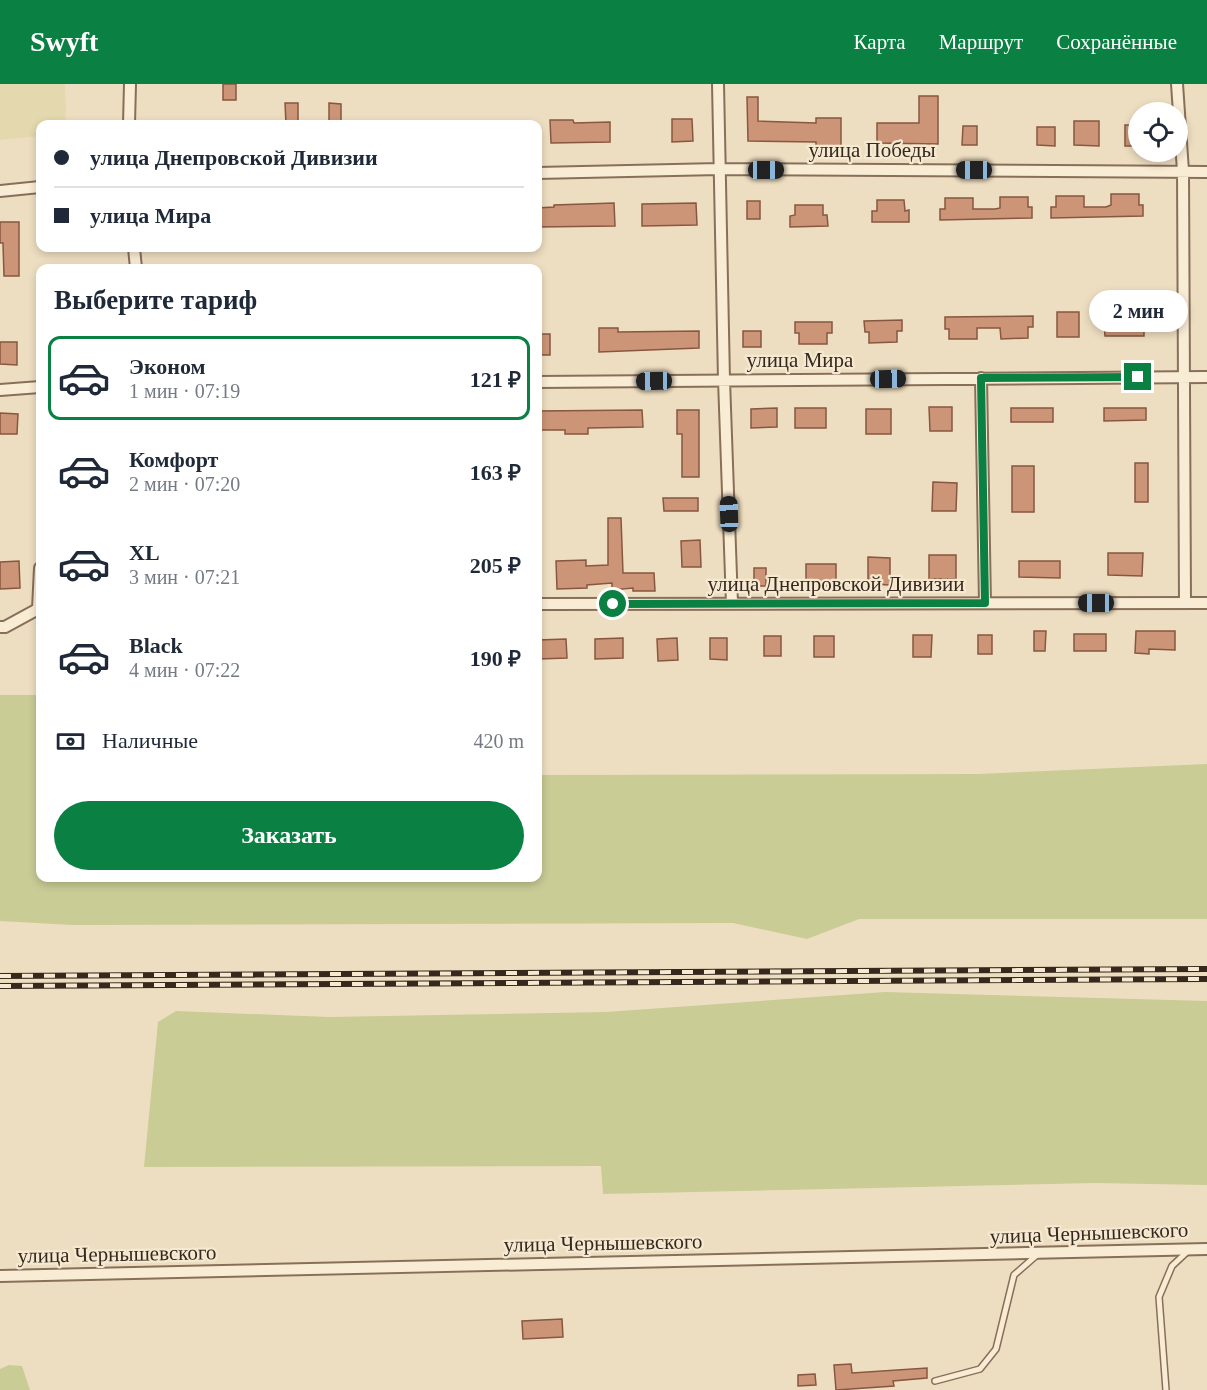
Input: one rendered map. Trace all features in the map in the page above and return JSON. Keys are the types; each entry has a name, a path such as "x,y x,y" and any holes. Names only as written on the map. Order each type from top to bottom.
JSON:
{"street":[{"path":"129,120 130,84"},
{"path":"718,84 724,380 732,604"},
{"path":"1177,84 1183,171 1185,603"},
{"name":"улица Победы","path":"542,173 719,169 1207,172"},
{"path":"0,190 36,187"},
{"name":"улица Мира","path":"542,382 1207,377"},
{"path":"981,378 985,603"},
{"path":"0,390 36,387"},
{"name":"улица Днепровской Дивизии","path":"542,604 1207,603"},
{"path":"0,627 5,627 36,610"},
{"name":"улица Чернышевского","path":"0,1276 1207,1249"}],"lane":[{"path":"1166,1390 1159,1297 1172,1266 1190,1249"},
{"path":"935,1381 980,1369 996,1349 1014,1275 1040,1253"}],"shaded area":[{"path":"0,84 65,84 65,120 36,120 36,136 0,140"}],"green space":[{"path":"0,695 36,695 36,882 542,882 542,775 978,774 1207,764 1207,919 859,919 807,939 733,923 72,925 0,921"},
{"path":"885,992 1207,1001 1207,1185 1095,1183 603,1194 601,1166 144,1167 158,1022 176,1011 329,1017 606,1012"},
{"path":"9,1365 22,1366 30,1390 0,1390 0,1369"}],"building":[{"path":"223,84 236,84 236,100 223,100"},
{"path":"919,96 938,96 938,144 877,143 877,123 919,123"},
{"path":"747,97 758,97 758,121 816,123 816,118 841,118 841,154 816,155 816,142 748,141"},
{"path":"285,103 298,103 298,120 286,120"},
{"path":"329,103 341,104 341,120 329,120"},
{"path":"672,119 692,119 693,141 672,142"},
{"path":"550,120 573,120 574,123 610,122 610,142 551,143"},
{"path":"1074,121 1099,121 1099,146 1074,145"},
{"path":"1125,125 1128,125 1128,146 1125,146"},
{"path":"963,126 977,126 977,145 962,145"},
{"path":"1037,127 1055,127 1055,146 1037,145"},
{"path":"1111,194 1139,194 1139,205 1143,205 1143,216 1051,218 1051,207 1056,207 1056,196 1084,196 1084,207 1106,207 1111,205"},
{"path":"1000,197 1028,197 1028,207 1032,207 1032,218 940,220 940,209 945,209 945,198 973,198 973,209 995,209 1000,208"},
{"path":"877,200 904,200 905,211 909,210 909,222 872,222 872,211 877,211"},
{"path":"747,201 760,201 760,219 747,219"},
{"path":"614,203 615,226 542,227 542,208 554,207 554,205"},
{"path":"696,203 697,225 642,226 642,204"},
{"path":"795,205 823,205 823,215 827,215 828,226 790,227 790,216 795,215"},
{"path":"0,222 19,222 19,276 4,276"},
{"path":"1057,312 1079,312 1079,337 1057,337"},
{"path":"1033,316 1033,327 1028,327 1028,338 1001,339 1000,328 977,328 977,339 949,339 949,329 945,329 945,317"},
{"path":"902,320 902,331 897,331 897,342 869,343 869,332 865,332 864,321"},
{"path":"795,322 832,322 832,333 827,333 827,344 799,344 799,333 795,333"},
{"path":"1104,322 1144,322 1144,336 1105,336"},
{"path":"599,328 618,328 618,332 699,331 699,348 599,352"},
{"path":"743,331 761,331 761,347 743,347"},
{"path":"542,334 550,334 550,355 542,355"},
{"path":"0,342 17,342 17,365 0,364"},
{"path":"929,407 952,407 952,431 930,431"},
{"path":"777,408 777,427 751,428 751,409"},
{"path":"795,408 826,408 826,428 795,428"},
{"path":"1011,408 1053,408 1053,422 1011,422"},
{"path":"1104,408 1146,408 1146,420 1104,421"},
{"path":"866,409 891,409 891,434 866,434"},
{"path":"642,410 643,427 588,428 588,434 565,434 565,430 542,430 542,411"},
{"path":"677,410 699,410 699,477 682,477 682,434 677,434"},
{"path":"0,413 18,414 17,434 0,434"},
{"path":"1135,463 1148,463 1148,502 1135,502"},
{"path":"1012,466 1034,466 1034,512 1012,512"},
{"path":"933,482 957,483 956,511 932,511"},
{"path":"663,498 698,498 698,511 664,511"},
{"path":"608,518 621,518 623,573 654,573 655,591 633,591 633,588 612,590 612,583 587,585 587,588 557,589 556,561 586,560 586,566 608,565"},
{"path":"700,540 701,567 682,567 681,541"},
{"path":"1108,553 1143,553 1142,576 1108,575"},
{"path":"929,555 956,555 956,579 929,579"},
{"path":"868,557 890,558 890,585 868,584"},
{"path":"19,561 20,588 0,589 0,562"},
{"path":"1019,561 1060,561 1060,578 1019,577"},
{"path":"806,564 836,564 836,586 806,586"},
{"path":"754,568 766,568 766,586 754,586"},
{"path":"1034,631 1046,631 1045,651 1034,651"},
{"path":"1136,631 1175,631 1175,650 1149,649 1149,654 1135,653"},
{"path":"1074,634 1106,634 1106,651 1074,651"},
{"path":"913,635 932,635 931,657 913,657"},
{"path":"978,635 992,635 992,654 978,654"},
{"path":"764,636 781,636 781,656 764,656"},
{"path":"814,636 834,636 834,657 814,657"},
{"path":"623,638 623,658 595,659 595,639"},
{"path":"677,638 678,660 658,661 657,639"},
{"path":"710,638 727,638 727,660 710,659"},
{"path":"566,639 567,658 542,659 542,640"},
{"path":"562,1319 563,1337 523,1339 522,1321"},
{"path":"851,1364 852,1373 927,1368 927,1378 893,1381 894,1386 836,1390 834,1365"},
{"path":"815,1374 816,1385 798,1386 798,1375"}],"railway":[{"path":"0,976 1207,969"},
{"path":"0,986 1207,979"}],"route":[{"path":"613,604 985,603 981,378 1138,377"}]}
